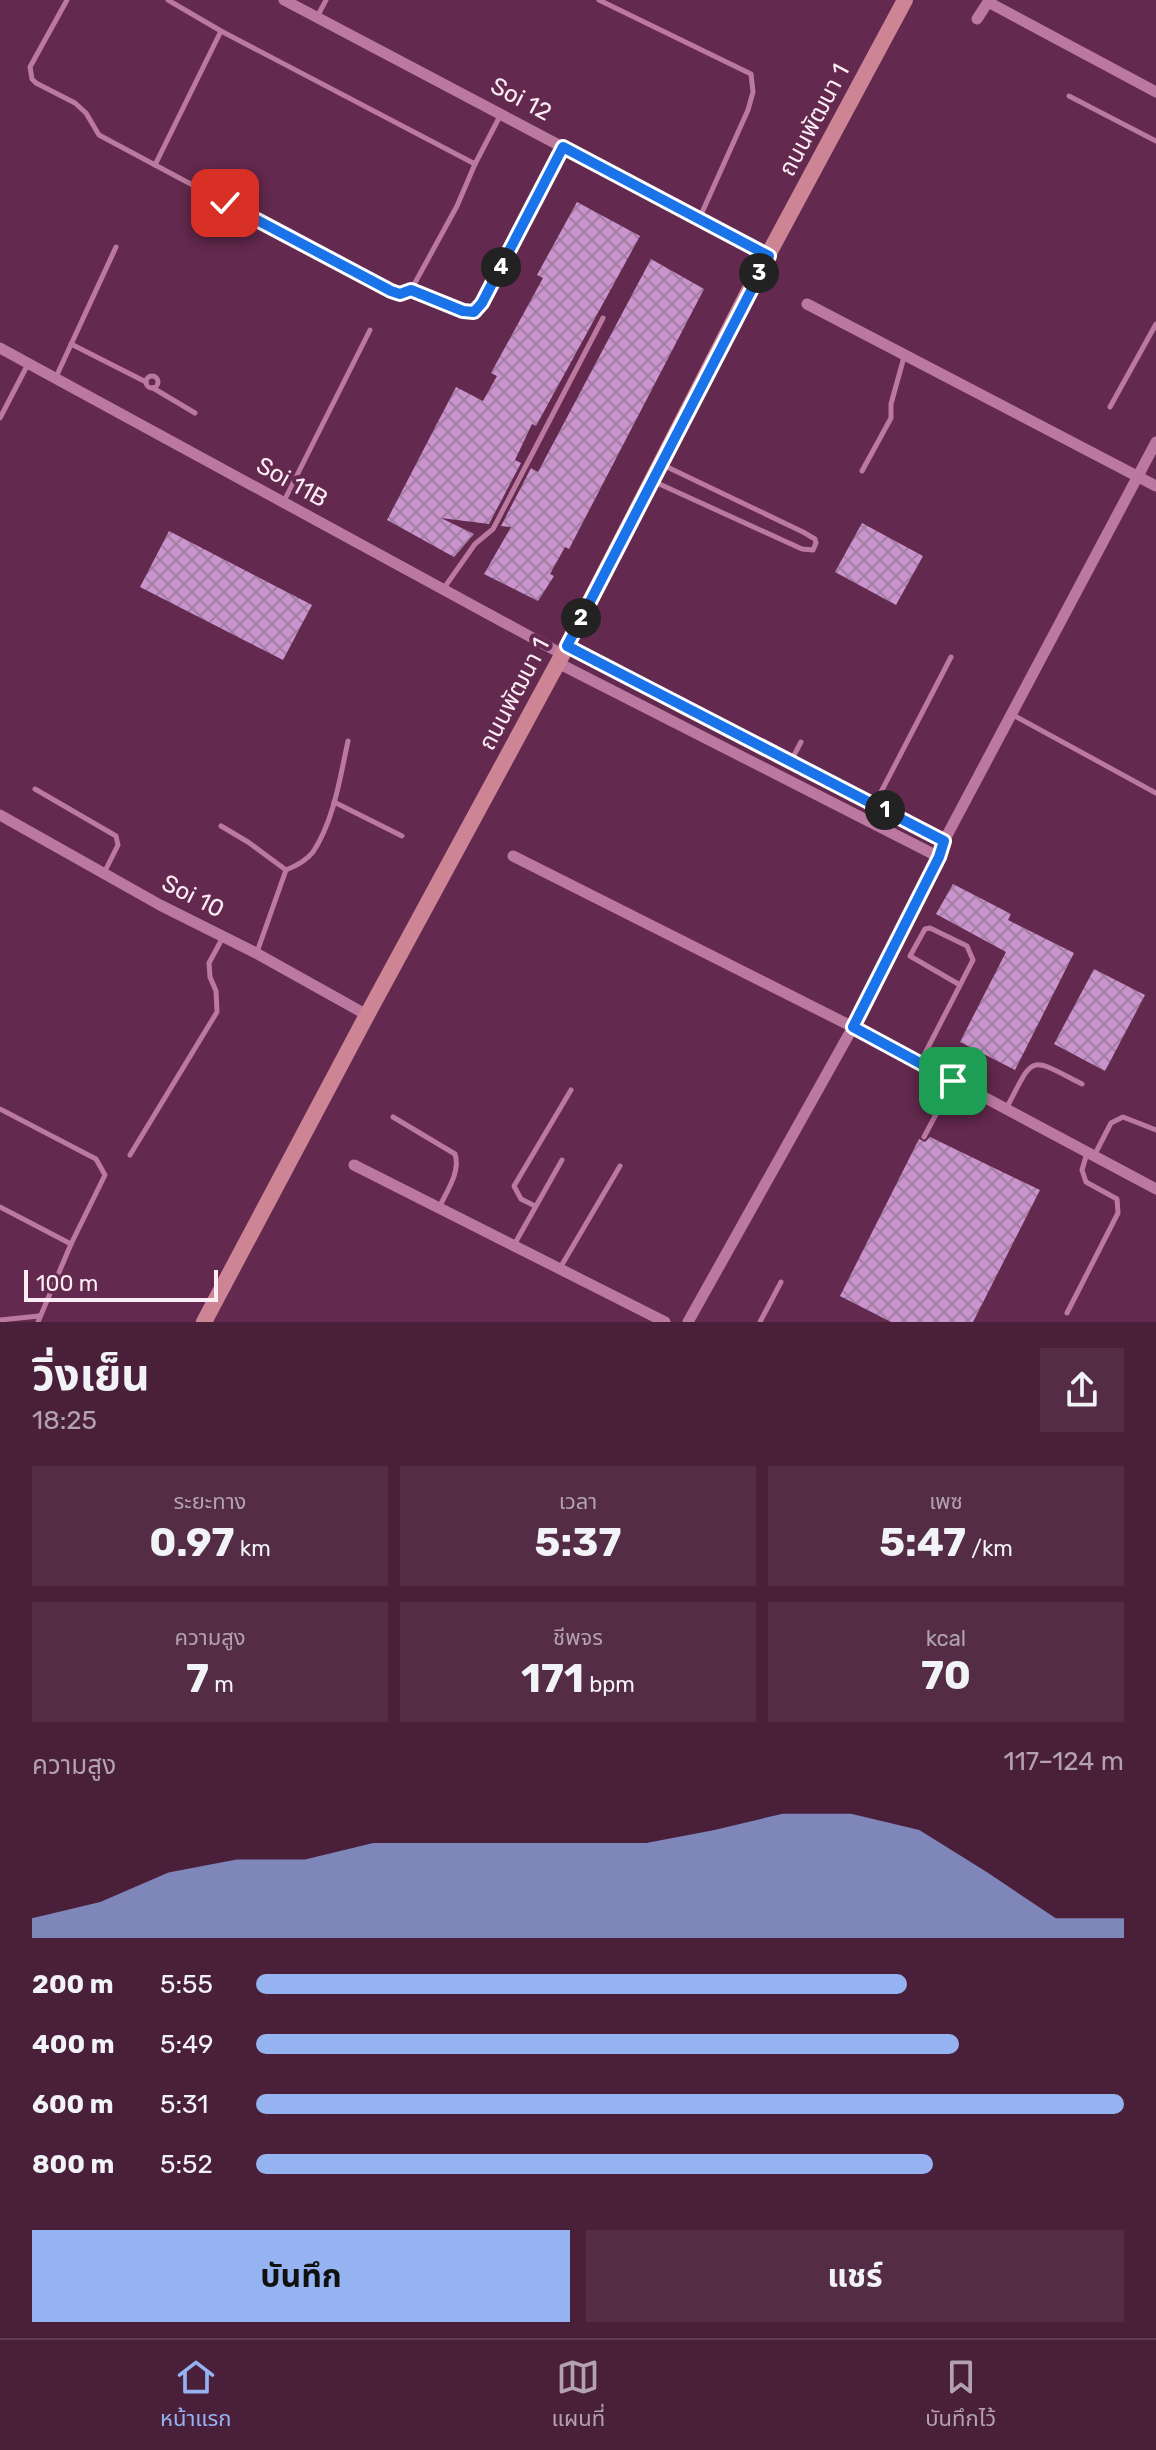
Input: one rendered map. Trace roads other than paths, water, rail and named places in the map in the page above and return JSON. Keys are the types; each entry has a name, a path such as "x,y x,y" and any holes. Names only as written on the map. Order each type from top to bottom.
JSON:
{"main road":[{"name":"ถนนพัฒนา 1","path":"204,1322 562,654 659,463 905,0"}],"street":[{"name":"Soi 12","path":"284,0 769,256"},
{"path":"977,19 989,1 1156,92"},
{"path":"807,304 1156,486"},
{"name":"Soi 11B","path":"0,348 562,654"},
{"path":"688,1322 853,1027 939,857 944,841 1156,442"},
{"path":"562,654 767,749 944,841"},
{"path":"562,654 758,765 939,857"},
{"path":"758,765 767,749"},
{"path":"836,805 845,790"},
{"name":"Soi 10","path":"0,815 367,1015"},
{"path":"513,856 853,1027 1156,1189"},
{"path":"354,1165 665,1322"}],"lane":[{"path":"67,0 30,67 32,79 75,103 86,113 99,135 400,294 411,290 457,206 501,114"},
{"path":"168,0 475,164"},
{"path":"317,17 326,0"},
{"path":"599,0 751,74 753,92 748,110 700,219"},
{"path":"155,165 221,31"},
{"path":"1069,96 1156,141"},
{"path":"411,290 463,311 474,312 482,303 563,147"},
{"path":"55,378 116,247"},
{"path":"443,589 475,544 493,529 603,318"},
{"path":"1110,407 1156,324"},
{"path":"283,502 370,330"},
{"path":"71,344 146,382 195,413"},
{"path":"862,471 891,418 891,404 905,355"},
{"path":"0,418 28,364"},
{"path":"146,382 149,377 155,376 158,381 153,388"},
{"path":"651,480 802,549 813,550 815,539 803,532 659,463"},
{"path":"866,820 951,657"},
{"path":"1011,714 1156,793"},
{"path":"256,953 286,870 301,864 312,853 334,802 348,741"},
{"path":"791,761 801,742"},
{"path":"35,789 116,836 118,845 104,873"},
{"path":"334,802 402,836"},
{"path":"221,826 286,870"},
{"path":"920,1063 973,960 967,946 930,928 925,929 910,956 960,985"},
{"path":"130,1155 217,1012 209,963 223,937"},
{"path":"1006,1109 1033,1064 1041,1063 1082,1084"},
{"path":"924,1137 953,1081"},
{"path":"535,1206 521,1199 514,1186 571,1090"},
{"path":"0,1109 96,1159 105,1175 39,1319 0,1320"},
{"path":"393,1117 455,1154 458,1162 455,1174 439,1208"},
{"path":"1067,1313 1118,1213 1117,1199 1086,1182 1082,1170 1111,1123 1123,1117 1156,1130"},
{"path":"513,1245 562,1160"},
{"path":"559,1269 620,1166"},
{"path":"0,1207 71,1244"},
{"path":"760,1322 781,1282"}]}
